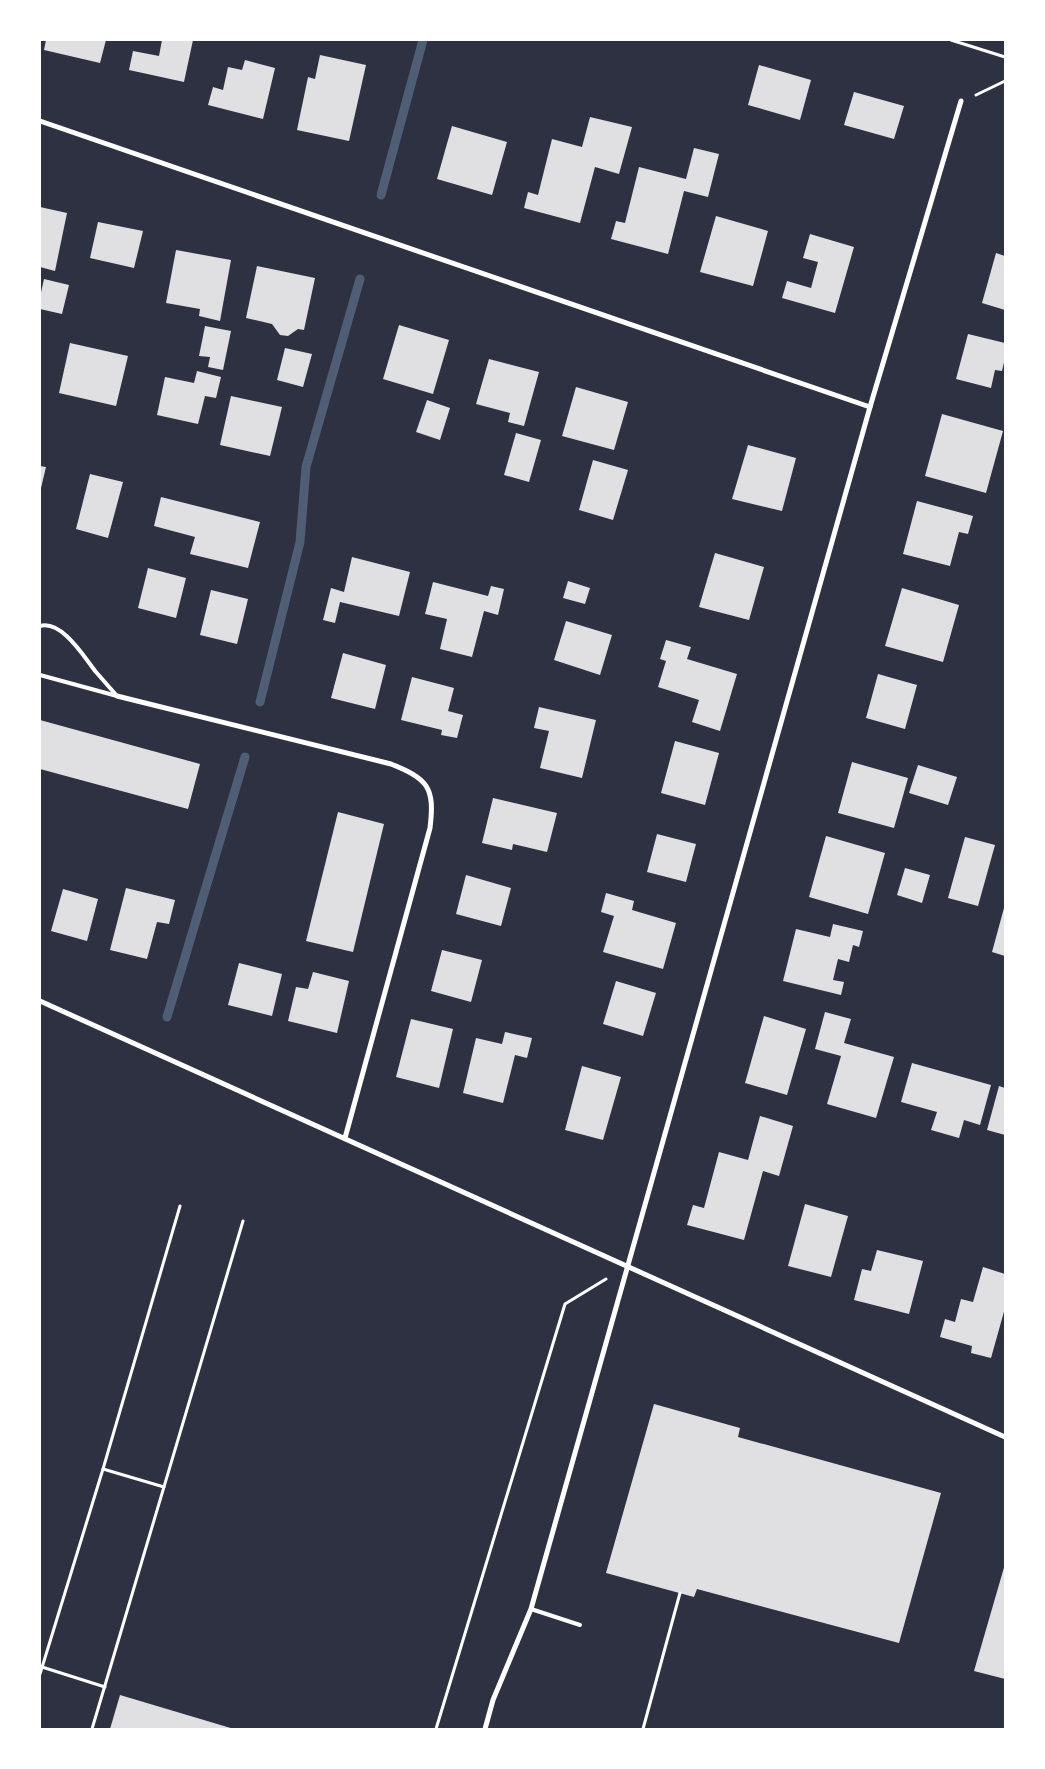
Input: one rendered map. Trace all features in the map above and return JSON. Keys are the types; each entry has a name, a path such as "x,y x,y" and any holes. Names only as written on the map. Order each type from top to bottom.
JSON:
{"street":[{"path":"485,1729 493,1700 531,1609 870,407 961,101"},
{"path":"40,121 870,407"},
{"path":"117,696 390,764 410,772 424,782 431,794 430,828 345,1138"},
{"path":"40,1001 1005,1437"}],"lane":[{"path":"40,626 46,624 59,630 71,640 117,696"},
{"path":"40,675 117,696"},
{"path":"531,1609 580,1625"}],"path":[{"path":"950,40 1005,57"},
{"path":"961,101 1005,82"},
{"path":"40,1674 103,1469 180,1206"},
{"path":"92,1729 243,1221"},
{"path":"436,1729 565,1304 627,1265"},
{"path":"103,1469 164,1487"},
{"path":"643,1729 680,1593"},
{"path":"42,1667 105,1686"}],"building":[{"path":"46,40 106,40 100,63 44,50"},
{"path":"162,40 193,40 184,82 129,70 133,51 159,56"},
{"path":"320,55 366,65 349,141 297,130 308,77 315,79"},
{"path":"245,60 275,68 263,119 208,105 213,87 223,90 228,67 242,70"},
{"path":"759,65 811,80 800,120 748,105"},
{"path":"854,92 904,106 894,139 844,125"},
{"path":"590,117 632,127 619,174 595,167 580,223 524,208 528,192 538,195 552,139 582,147"},
{"path":"452,126 507,142 492,195 437,179"},
{"path":"694,148 719,154 708,197 684,191 668,254 611,239 616,221 625,223 639,167 686,179"},
{"path":"40,207 67,213 55,271 40,267"},
{"path":"716,216 768,231 753,286 700,272"},
{"path":"98,222 143,231 134,268 90,258"},
{"path":"810,234 854,247 835,313 782,298 787,281 811,288 818,262 803,258"},
{"path":"176,250 231,260 220,321 199,316 200,309 166,303"},
{"path":"996,253 1005,256 1005,310 982,303"},
{"path":"257,266 315,278 304,330 298,329 288,336 280,335 272,324 246,318"},
{"path":"44,279 69,285 62,314 40,309 40,297"},
{"path":"399,325 449,340 433,394 383,379"},
{"path":"205,326 231,331 223,370 208,367 210,357 199,356"},
{"path":"968,334 1005,343 1005,358 1002,371 995,370 991,388 956,379"},
{"path":"70,343 128,356 116,406 59,393"},
{"path":"285,348 312,354 303,387 277,380"},
{"path":"489,359 539,372 524,426 508,422 510,413 476,404"},
{"path":"197,371 221,377 216,398 205,396 198,424 157,415 165,377 194,383"},
{"path":"576,387 628,402 614,450 562,436"},
{"path":"231,396 282,407 270,456 220,445"},
{"path":"427,400 450,408 440,440 416,432"},
{"path":"942,414 1003,431 986,493 925,476"},
{"path":"516,433 541,440 529,482 504,475"},
{"path":"748,445 796,458 782,511 732,499"},
{"path":"593,460 628,470 613,520 579,510"},
{"path":"40,466 46,467 41,488 40,488"},
{"path":"90,474 123,482 108,538 76,529"},
{"path":"161,497 260,522 248,568 190,554 195,537 154,526"},
{"path":"917,501 973,516 968,534 959,532 950,566 903,554"},
{"path":"715,553 764,567 749,620 699,607"},
{"path":"352,557 410,572 399,616 340,602 335,623 323,620 331,588 344,592"},
{"path":"148,568 186,578 176,618 138,608"},
{"path":"568,581 590,588 585,604 563,598"},
{"path":"433,582 488,596 491,586 504,589 498,615 484,611 472,657 440,649 447,619 425,614"},
{"path":"902,588 959,605 943,662 885,646"},
{"path":"211,590 248,599 237,644 200,635"},
{"path":"566,621 612,635 600,675 554,660"},
{"path":"666,640 691,647 687,659 737,674 720,731 692,722 699,700 658,687 666,661 660,659"},
{"path":"343,653 386,665 375,709 331,698"},
{"path":"878,674 917,685 905,729 866,718"},
{"path":"412,677 454,688 448,711 463,715 457,738 441,735 442,730 401,720"},
{"path":"539,707 596,720 582,778 540,768 549,731 534,728"},
{"path":"40,720 200,764 188,809 40,769"},
{"path":"675,741 719,753 705,805 661,793"},
{"path":"852,762 908,778 894,828 838,813"},
{"path":"918,765 957,777 948,805 909,793"},
{"path":"493,798 557,813 547,852 513,844 512,850 482,843"},
{"path":"338,812 384,824 353,952 306,941"},
{"path":"657,834 696,844 686,882 647,872"},
{"path":"826,836 885,853 868,914 809,897"},
{"path":"965,837 995,845 978,906 948,898"},
{"path":"905,868 930,875 922,903 897,895"},
{"path":"466,875 511,888 501,926 456,914"},
{"path":"126,888 175,900 169,924 157,922 147,959 110,950"},
{"path":"63,889 98,899 87,941 51,931"},
{"path":"606,893 634,901 632,910 676,923 663,969 603,952 614,916 601,912"},
{"path":"1005,908 1005,956 992,952"},
{"path":"833,924 863,931 859,947 853,945 849,962 838,959 833,980 844,982 841,995 783,981 796,929 830,937"},
{"path":"442,950 482,960 471,1002 431,991"},
{"path":"239,963 282,974 272,1016 228,1005"},
{"path":"313,972 349,981 337,1033 288,1021 296,987 308,989"},
{"path":"616,981 656,993 643,1036 603,1024"},
{"path":"825,1012 851,1019 844,1043 894,1057 876,1118 827,1104 841,1056 815,1049"},
{"path":"764,1016 806,1029 787,1095 745,1083"},
{"path":"411,1019 453,1029 439,1088 396,1077"},
{"path":"505,1032 532,1038 527,1058 515,1055 503,1103 463,1093 476,1038 502,1044"},
{"path":"912,1063 991,1085 980,1125 964,1120 959,1138 931,1130 937,1112 901,1102"},
{"path":"582,1066 621,1077 603,1140 565,1130"},
{"path":"999,1086 1005,1088 1005,1135 987,1130"},
{"path":"760,1116 793,1126 779,1176 763,1171 744,1240 687,1225 693,1205 704,1208 719,1152 748,1160"},
{"path":"805,1204 848,1216 831,1277 788,1266"},
{"path":"877,1250 923,1261 909,1314 854,1300 862,1269 871,1271"},
{"path":"983,1267 1005,1274 1005,1308 991,1358 971,1353 972,1346 940,1337 945,1319 955,1322 961,1299 973,1302"},
{"path":"654,1404 740,1428 738,1437 941,1493 899,1643 697,1589 694,1597 606,1573"},
{"path":"1005,1564 1005,1679 974,1671"},
{"path":"120,1695 234,1729 110,1729"}],"waterway":[{"path":"381,195 423,40"},
{"path":"260,702 300,542 306,467 360,279"},
{"path":"167,1017 245,757"}]}
